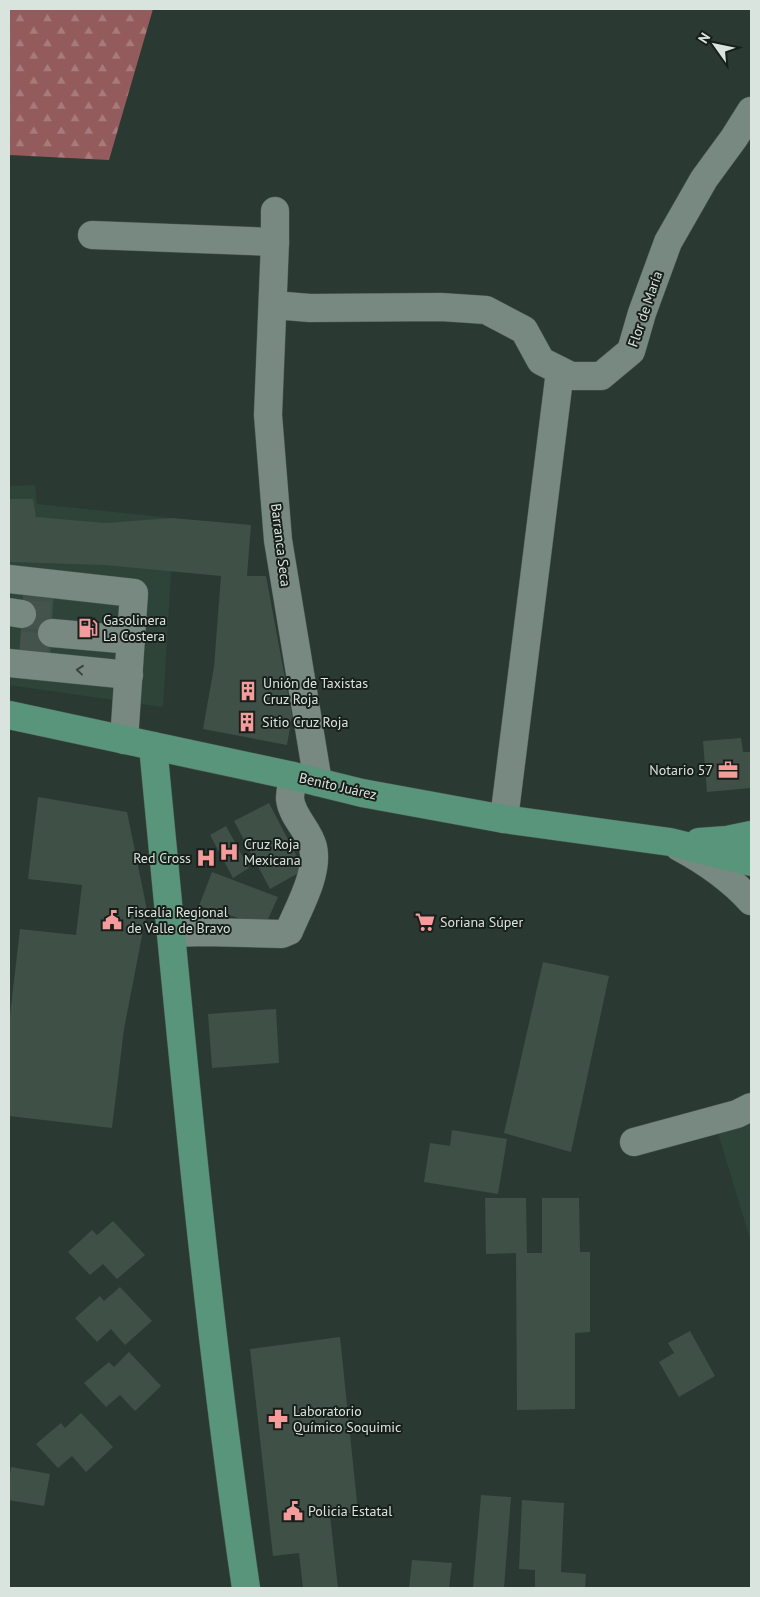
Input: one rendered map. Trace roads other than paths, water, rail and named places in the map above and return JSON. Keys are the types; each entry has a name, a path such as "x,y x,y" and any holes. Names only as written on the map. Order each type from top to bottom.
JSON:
{"main road":[{"name":"Benito Juárez","path":"9,715 362,793 504,819 670,842"},
{"path":"153,746 208,1295 246,1588"},
{"path":"670,842 727,840 751,835"},
{"path":"670,842 751,862"}],"street":[{"name":"Flor de María","path":"273,305 310,308 441,307 486,310 524,330 541,361 570,376 601,376 632,351 642,313 668,242 704,179 751,111"},
{"name":"Barranca Seca","path":"171,933 282,934 289,931 313,873 313,848 308,834 296,816 290,800 305,779 278,540 268,415 275,211"},
{"path":"92,235 275,242"},
{"path":"504,819 560,371"},
{"path":"14,621 132,633"},
{"path":"14,621 132,633"},
{"path":"132,633 52,624 132,633"},
{"path":"124,740 132,633"},
{"path":"670,842 696,856 723,876 751,901"},
{"path":"634,1142 737,1114 751,1107"}],"tunnel":[{"path":"22,614 53,616"},
{"path":"20,645 51,648"}],"place":[{"name":"Gasolinera La Costera","path":"88,628"},
{"name":"Unión de Taxistas Cruz Roja","path":"248,691"},
{"name":"Sitio Cruz Roja","path":"247,722"},
{"name":"Notario 57","path":"728,770"},
{"name":"Cruz Roja Mexicana","path":"229,852"},
{"name":"Red Cross","path":"206,858"},
{"name":"Fiscalía Regional de Valle de Bravo","path":"112,920"},
{"name":"Soriana Súper","path":"425,922"},
{"name":"Laboratorio Químico Soquimic","path":"278,1419"},
{"name":"Policia Estatal","path":"293,1511"}]}
